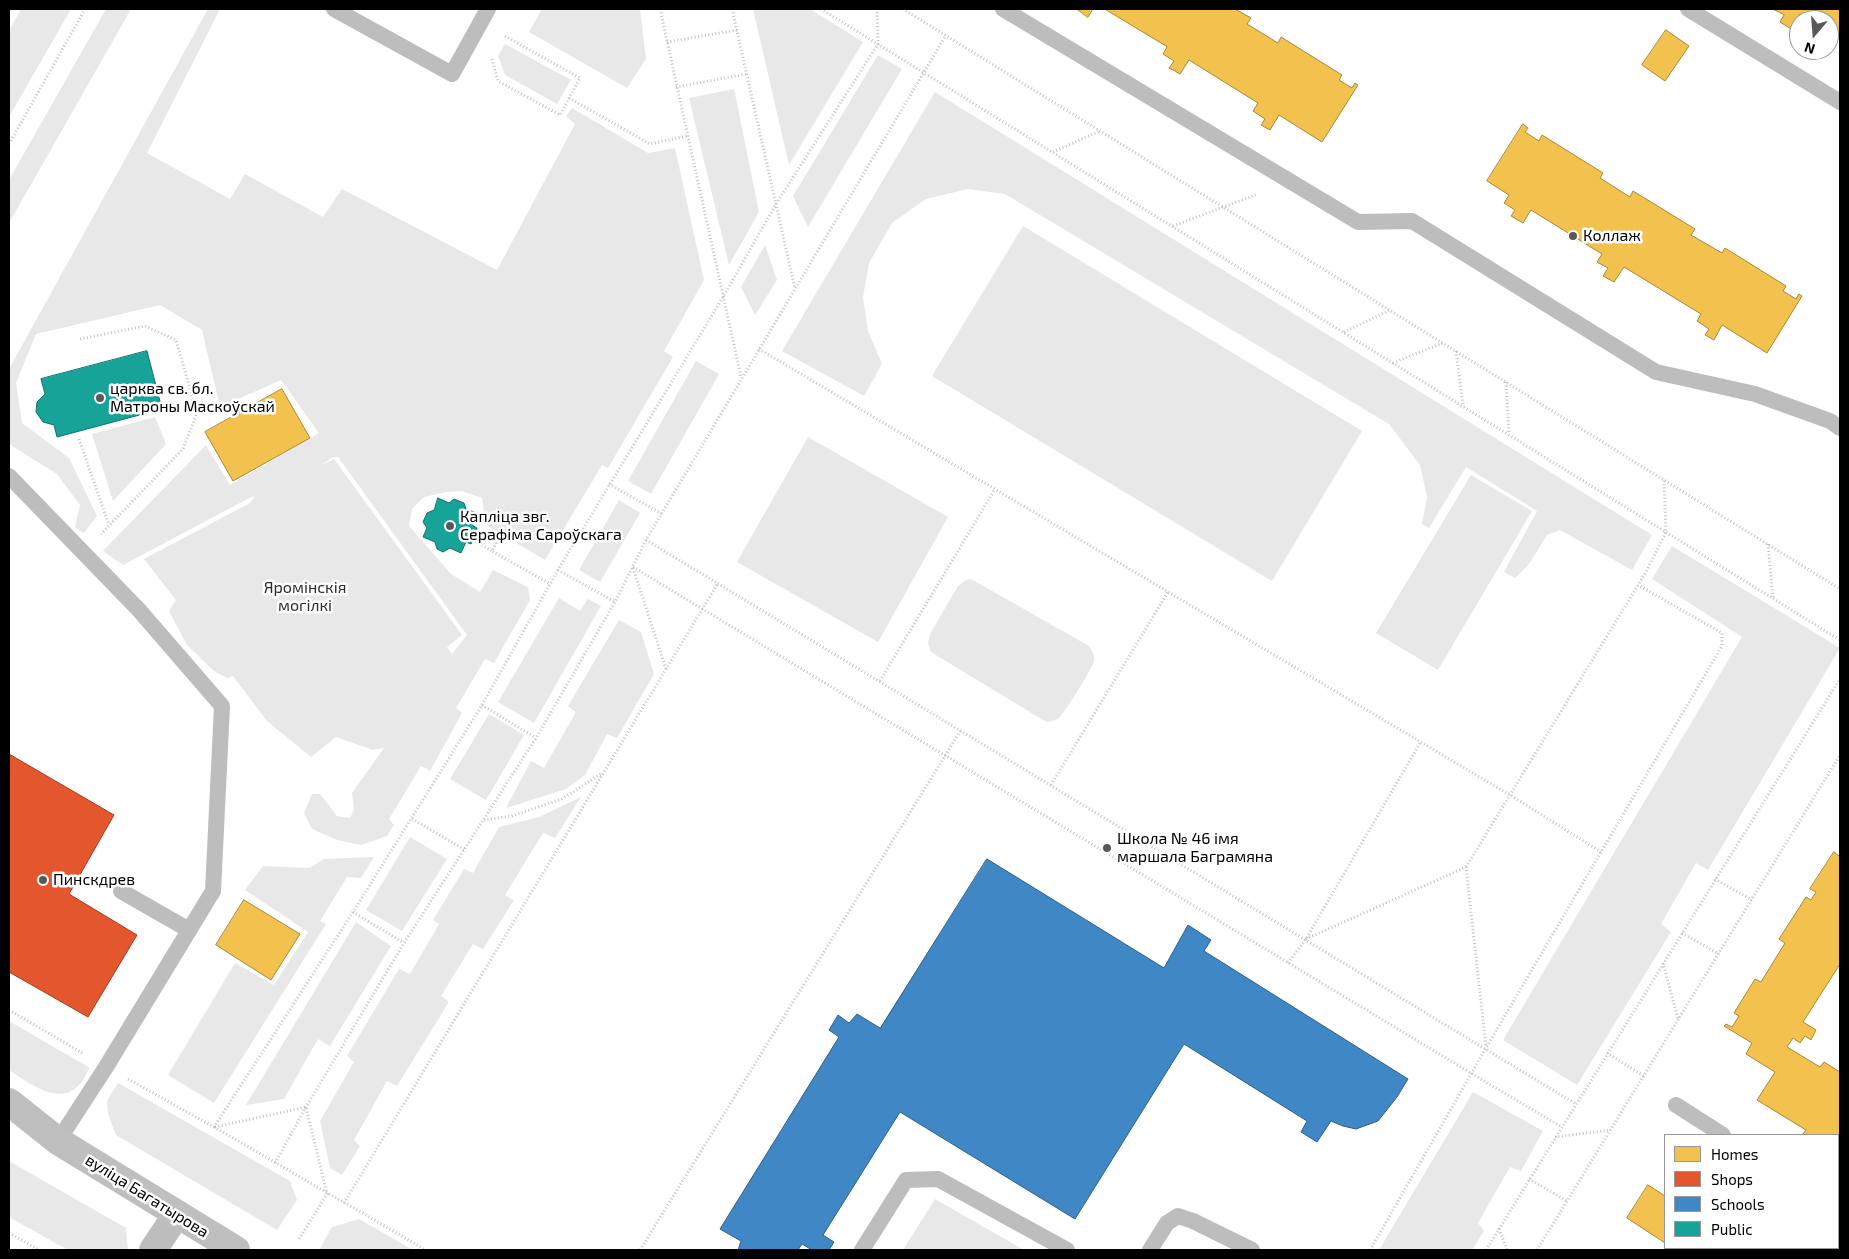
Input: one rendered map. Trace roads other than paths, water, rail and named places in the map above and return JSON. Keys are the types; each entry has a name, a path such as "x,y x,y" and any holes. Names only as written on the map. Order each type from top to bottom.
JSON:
{"street":[{"name":"вуліца Багатырова","path":"9,1102 58,1141 236,1250"},
{"name":"вуліца Багатырова","path":"9,1124 58,1141"},
{"path":"153,1250 176,1214"}],"lane":[{"path":"334,9 452,74 488,9"},
{"path":"1003,9 1358,222 1412,221 1656,372 1755,394 1830,421 1840,428"},
{"path":"1688,9 1840,102"},
{"path":"9,476 138,610 222,706 213,891 106,1067 58,1141"},
{"path":"121,892 189,930"},
{"path":"1676,1105 1721,1134"},
{"path":"862,1250 906,1180 938,1178 1067,1250"},
{"path":"1150,1250 1167,1223 1178,1216 1193,1221 1252,1250"}],"place":[{"name":"Коллаж","path":"1573,236"},
{"name":"царква св. бл. Матроны Маскоўскай","path":"100,398"},
{"name":"Капліца звг. Серафіма Сароўскага","path":"450,526"},
{"name":"Школа № 46 імя маршала Баграмяна","path":"1107,848"},
{"name":"Пинскдрев","path":"43,880"}],"park label":[{"name":"Яромінскія могілкі","path":"305,597"}]}
